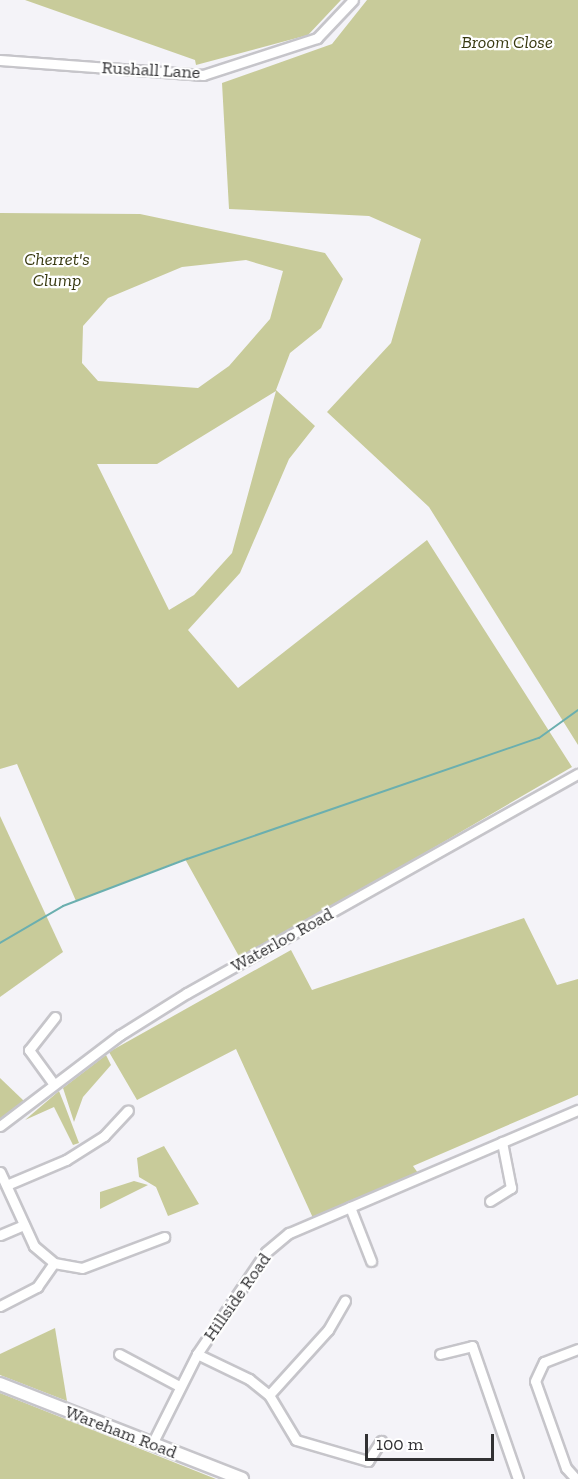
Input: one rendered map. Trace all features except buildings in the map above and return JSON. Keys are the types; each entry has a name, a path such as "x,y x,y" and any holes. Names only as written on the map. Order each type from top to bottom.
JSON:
{"street":[{"name":"Rushall Lane","path":"0,60 203,75 317,38 353,0"},
{"name":"Waterloo Road","path":"0,1126 53,1083 187,993 578,774"},
{"path":"53,1083 29,1050 55,1017"},
{"path":"9,1184 66,1160 104,1136 129,1110"},
{"name":"Hillside Road","path":"152,1444 177,1385 197,1354 266,1252 289,1233 578,1110"},
{"path":"490,1201 511,1188 502,1142"},
{"path":"0,1172 9,1184 34,1246 54,1263 82,1268 164,1237"},
{"path":"350,1207 371,1261"},
{"path":"0,1235 24,1225"},
{"path":"0,1306 37,1287 54,1263"},
{"path":"269,1395 328,1330 345,1300"},
{"path":"440,1354 472,1347 518,1479"},
{"path":"576,1479 566,1468 536,1381 544,1362 578,1349"},
{"path":"119,1354 177,1385"},
{"path":"197,1354 249,1379 269,1395 296,1440 368,1461 381,1441"},
{"name":"Wareham Road","path":"0,1384 242,1479"}],"green space":[{"path":"25,0 341,0 308,35 196,65 195,60"},
{"name":"Broom Close","path":"367,0 578,0 578,745 429,507 327,412 391,343 421,239 369,216 229,209 222,83 332,44"},
{"name":"Cherret's Clump","path":"0,213 140,214 325,253 343,279 321,328 290,353 276,390 315,426 289,459 240,573 188,630 238,688 427,540 572,767 241,960 185,859 76,901 17,764 0,769","holes":["246,260 283,271 270,319 229,366 198,388 98,381 82,363 83,326 108,298 182,267","276,391 232,553 194,595 169,610 97,464 157,464"]},
{"path":"0,816 63,952 0,997"},
{"path":"524,918 557,985 578,979 578,1095 413,1166 418,1173 313,1218 236,1049 137,1100 109,1052 291,950 312,990"},
{"path":"106,1055 111,1065 83,1097 74,1122 63,1088"},
{"path":"0,1078 24,1101 0,1120"},
{"path":"59,1091 79,1143 73,1145 54,1107 25,1120"},
{"path":"164,1146 199,1204 168,1216 156,1187 139,1177 137,1158"},
{"path":"134,1181 148,1185 100,1209 100,1192"},
{"path":"55,1328 67,1401 0,1375 0,1354"},
{"path":"0,1393 216,1479 0,1479"}],"waterway":[{"path":"0,943 63,906 187,859 539,738 578,710"}]}
